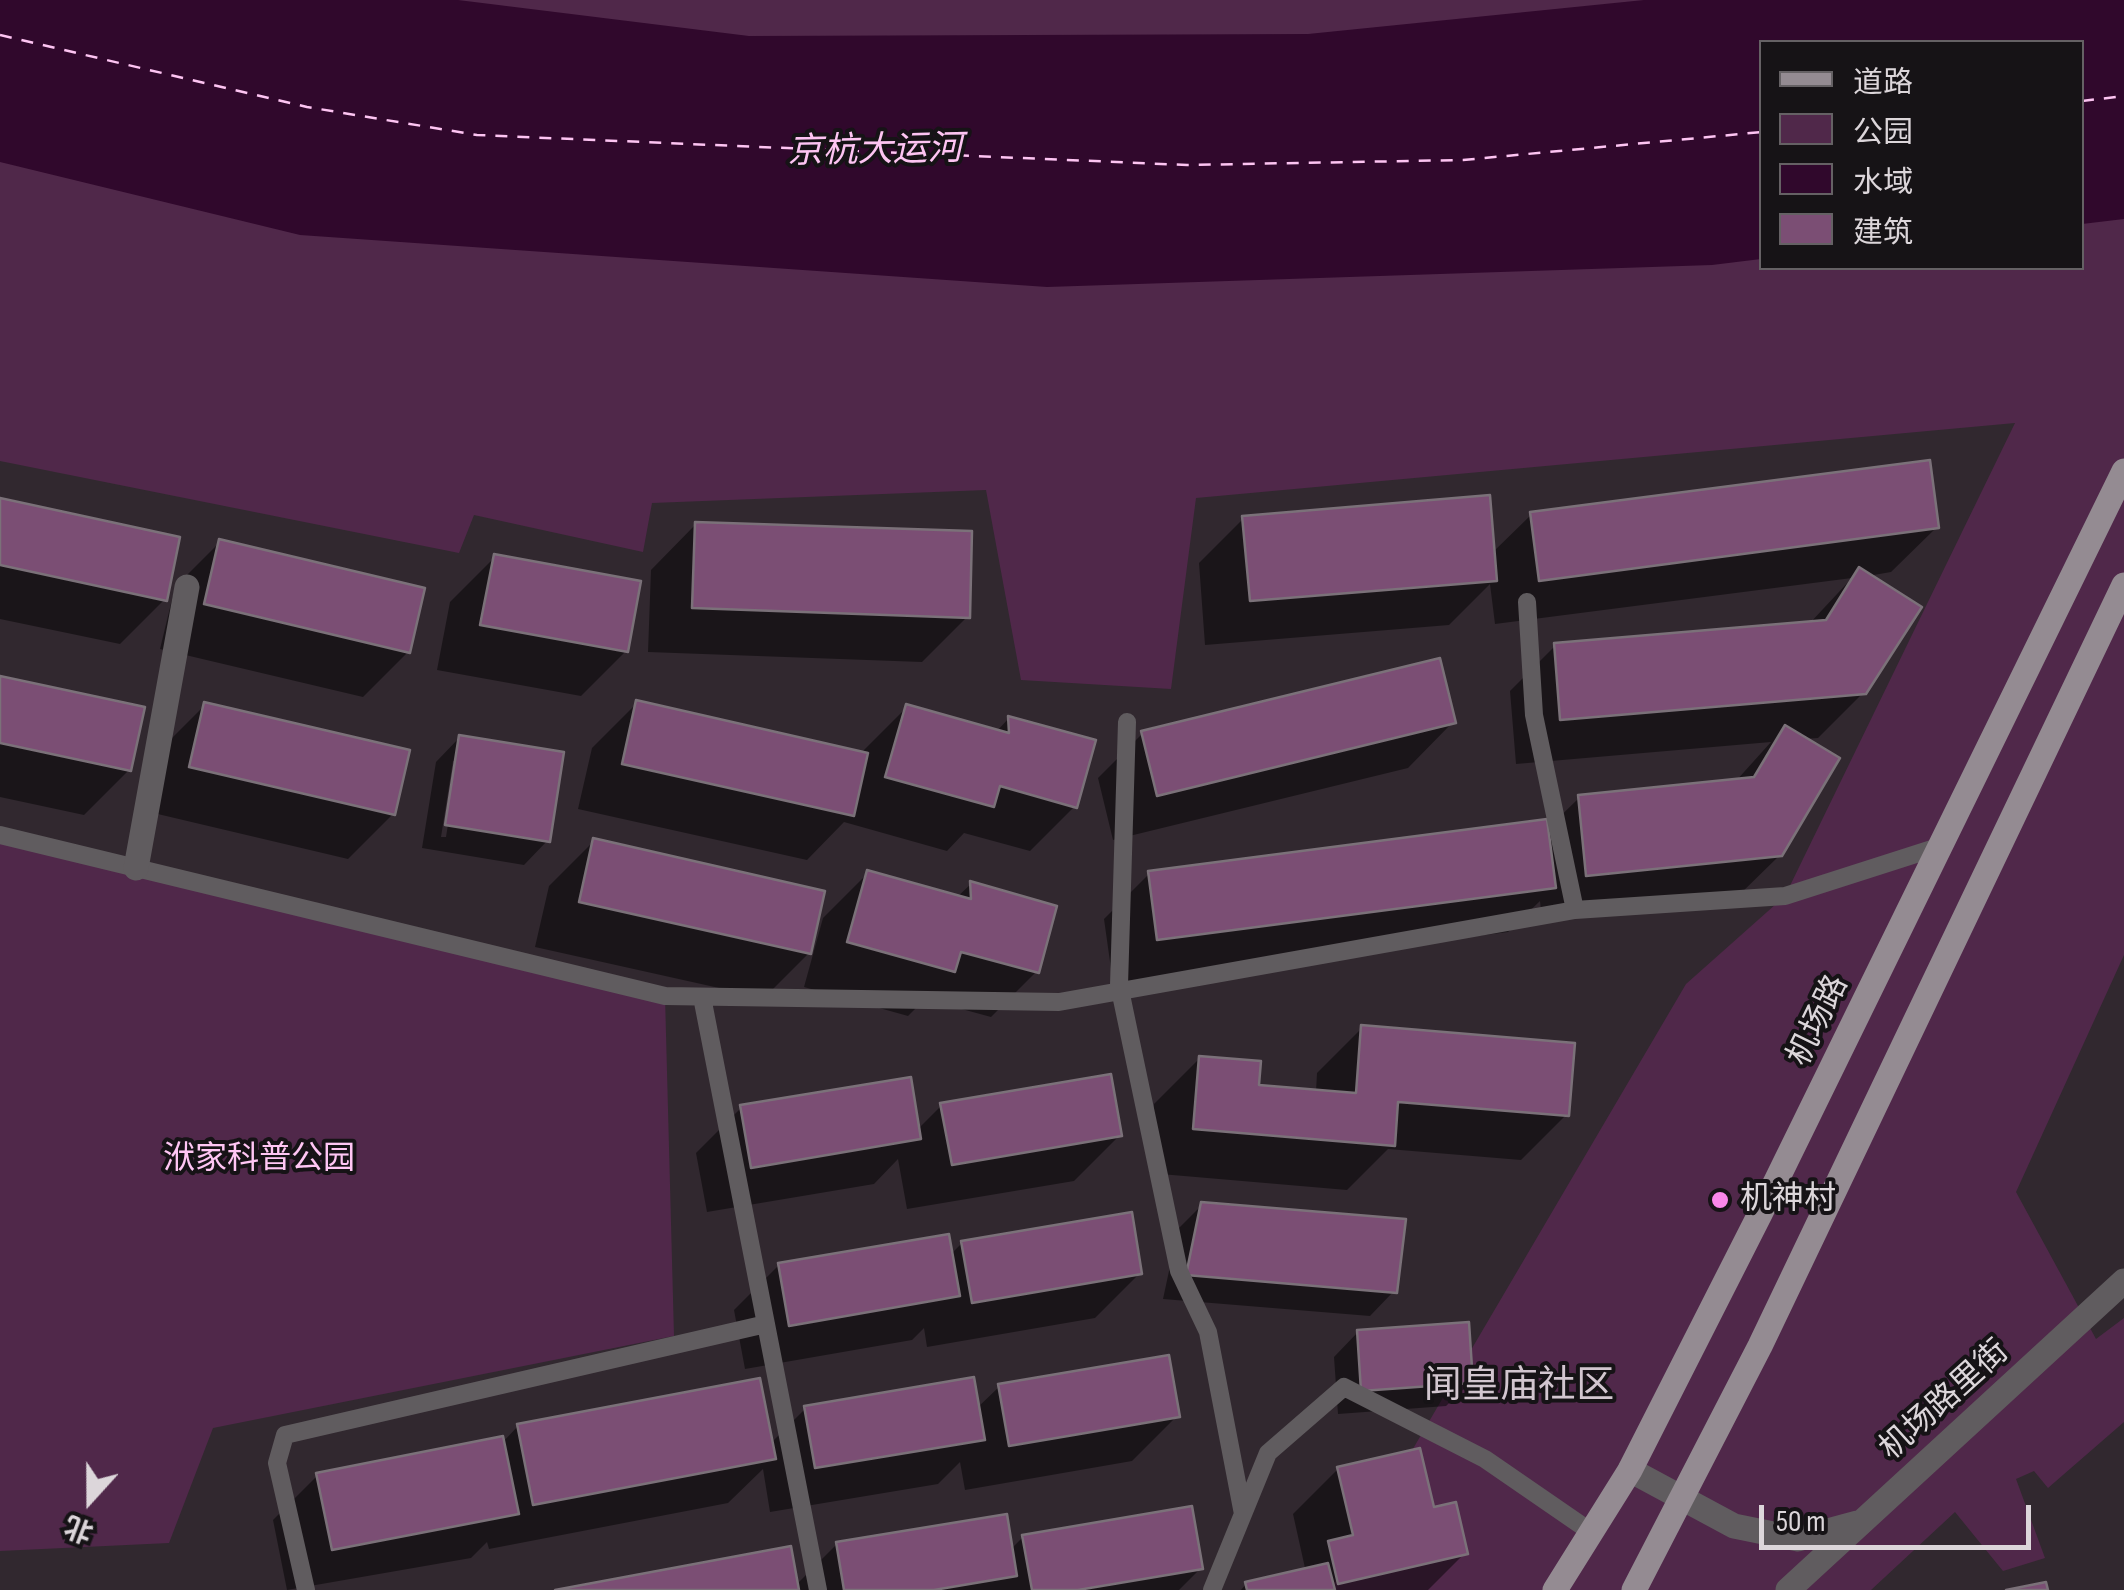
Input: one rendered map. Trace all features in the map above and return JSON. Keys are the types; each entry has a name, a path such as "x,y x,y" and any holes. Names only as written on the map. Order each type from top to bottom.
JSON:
{"main road":[{"name":"机场路","path":"1556,1590 1630,1470 2124,472"},
{"path":"1634,1590 1760,1346 2124,585"}],"street":[{"path":"136,868 186,586"},
{"name":"机场路里街","path":"1630,1470 1734,1526 1798,1540 1862,1522 2124,1282"},
{"path":"1788,1590 1862,1522"}],"lane":[{"path":"1526,602 1534,715 1575,910"},
{"path":"1127,722 1120,992 1179,1270 1208,1332 1243,1514"},
{"path":"0,835 666,996 1059,1002 1575,910 1785,896 1941,846"},
{"path":"702,998 818,1590"},
{"path":"306,1590 276,1463 285,1435 766,1324"},
{"path":"1212,1590 1268,1453 1344,1387 1484,1459 1591,1532"}],"green space":[{"path":"0,0 2124,0 2124,955 2016,1192 2096,1339 2124,1318 2124,1422 2048,1488 2034,1471 2016,1479 2045,1558 2003,1571 1955,1512 1871,1590 1330,1590 1686,984 1785,896 2015,423 1196,498 1171,689 1021,680 986,490 652,503 643,552 474,515 459,553 0,461"},
{"name":"洑家科普公园","path":"0,835 665,996 674,1336 213,1428 169,1543 0,1551"}],"water":[{"name":"京杭大运河","path":"0,0 458,0 749,36 1308,34 1644,0 2124,0 2124,219 2084,224 2084,40 1759,40 1759,259 1712,265 1047,287 300,235 0,162"}],"building":[{"path":"1930,460 1939,528 1539,581 1530,512"},
{"path":"1490,495 1497,581 1250,601 1242,516"},
{"path":"0,498 180,537 167,601 0,565"},
{"path":"695,522 972,531 970,618 692,608"},
{"path":"219,539 425,588 410,653 204,604"},
{"path":"494,554 641,581 628,652 480,625"},
{"path":"1859,567 1922,607 1866,694 1560,720 1554,643 1826,620"},
{"path":"1440,658 1456,723 1157,796 1141,731"},
{"path":"0,676 145,707 131,771 0,743"},
{"path":"636,700 868,753 854,816 622,764"},
{"path":"204,702 410,750 395,815 189,767"},
{"path":"906,704 1009,733 1008,716 1096,740 1077,808 1000,786 994,807 885,777"},
{"path":"1785,725 1840,758 1782,856 1586,876 1578,795 1754,777"},
{"path":"459,735 564,752 550,842 445,825"},
{"path":"1547,819 1556,888 1157,940 1148,871"},
{"path":"593,838 825,891 811,954 579,902"},
{"path":"867,870 971,899 970,881 1057,906 1039,973 961,952 955,972 847,942"},
{"path":"1361,1025 1575,1043 1569,1116 1398,1102 1395,1146 1193,1129 1199,1056 1261,1061 1259,1085 1356,1093"},
{"path":"1111,1074 1122,1136 952,1165 940,1103"},
{"path":"911,1077 921,1139 751,1168 740,1105"},
{"path":"1201,1202 1406,1219 1397,1293 1186,1275"},
{"path":"1132,1212 1142,1274 972,1303 961,1241"},
{"path":"949,1234 960,1296 789,1326 778,1263"},
{"path":"1469,1322 1473,1383 1361,1391 1357,1330"},
{"path":"1169,1355 1180,1417 1009,1446 998,1384"},
{"path":"974,1377 985,1440 815,1468 804,1406"},
{"path":"760,1378 776,1459 533,1505 517,1424"},
{"path":"503,1436 519,1514 332,1550 316,1473"},
{"path":"1420,1448 1434,1507 1456,1502 1468,1554 1338,1584 1328,1541 1353,1535 1337,1467"},
{"path":"1192,1506 1203,1569 1078,1590 1032,1590 1022,1535"},
{"path":"1007,1514 1017,1576 934,1590 844,1590 836,1542"},
{"path":"791,1546 799,1590 555,1590"},
{"path":"1328,1563 1335,1590 1247,1590 1245,1582"},
{"path":"2046,1582 2048,1590 2006,1590"}],"ferry route":[{"path":"0,35 307,107 477,135 1187,165 1463,160 1759,132"},
{"path":"2084,101 2124,96"}],"place":[{"name":"机神村","path":"1720,1200"}],"district":[{"name":"闻皇庙社区","path":"1519,1387"}]}
